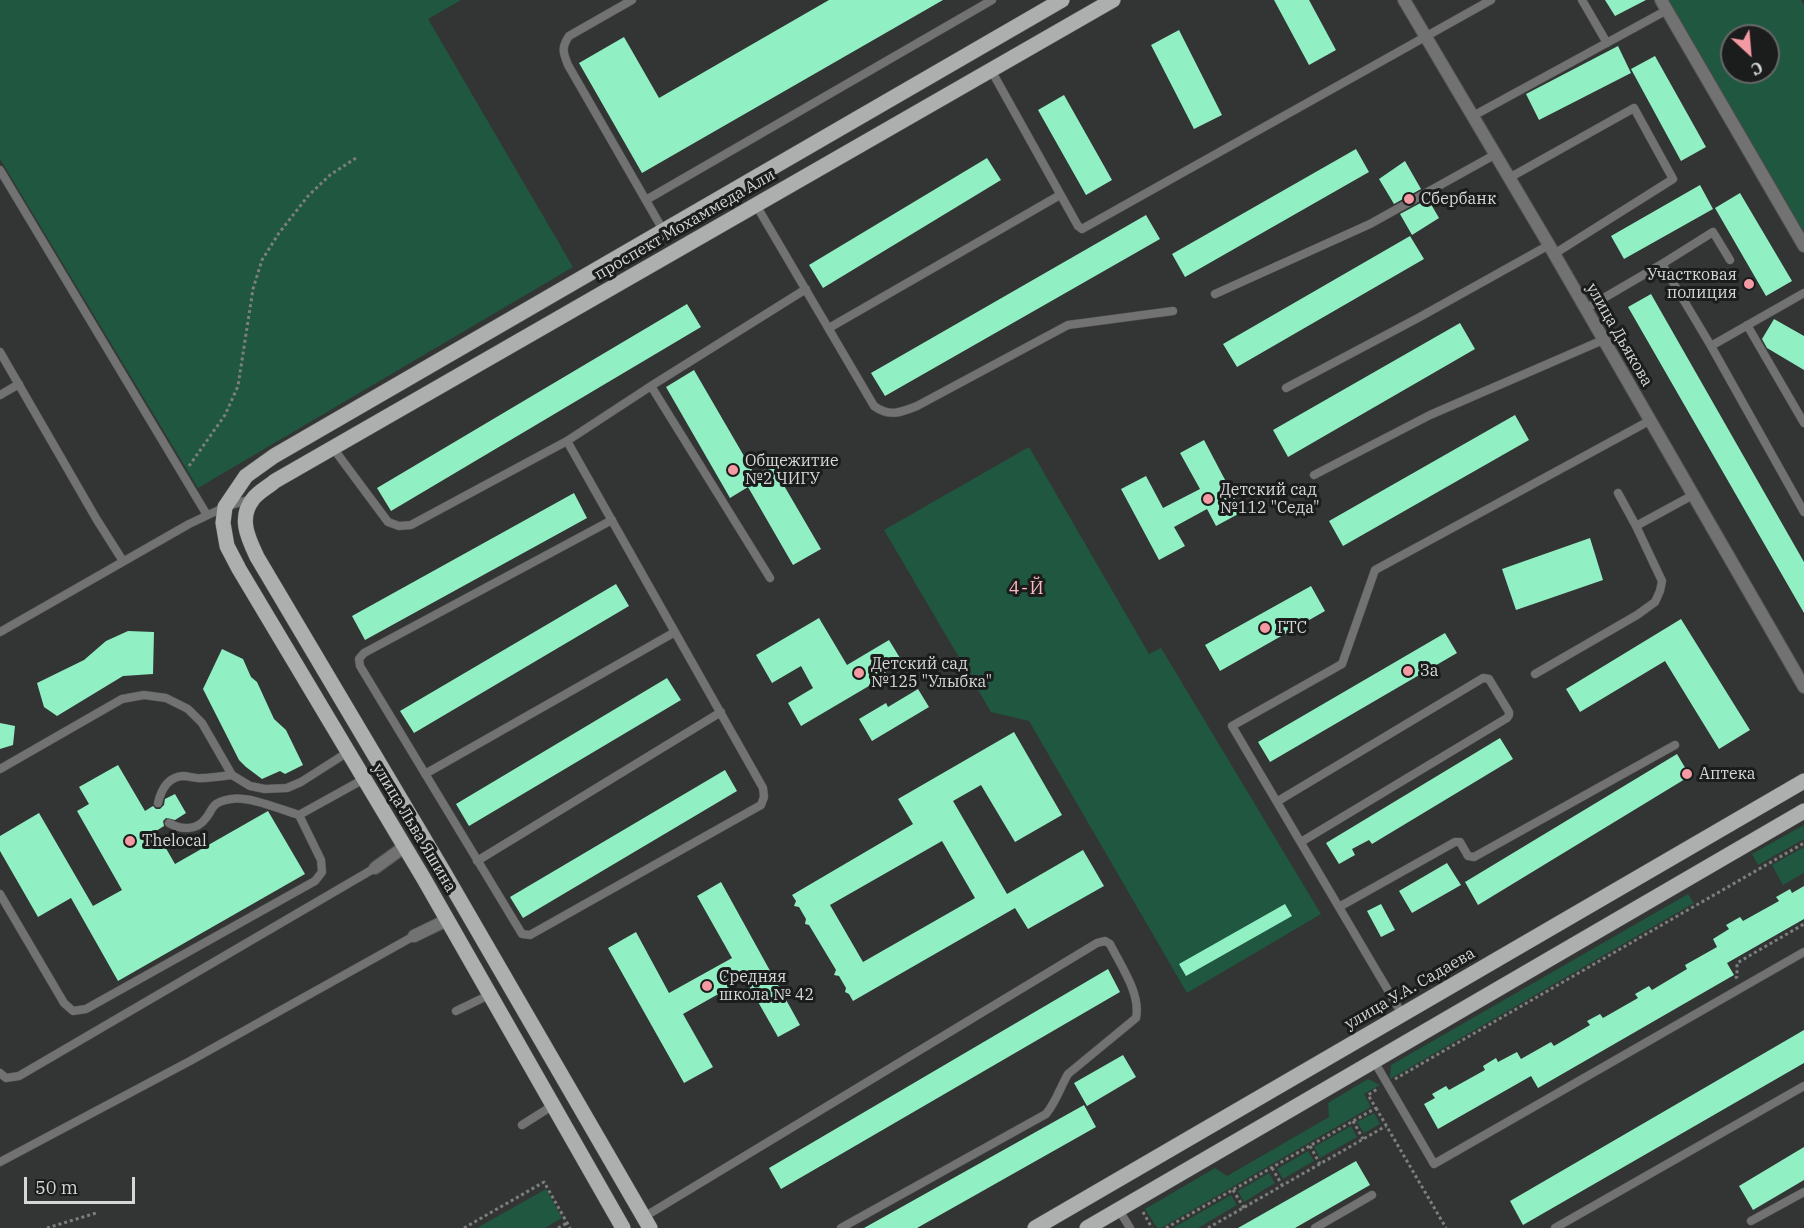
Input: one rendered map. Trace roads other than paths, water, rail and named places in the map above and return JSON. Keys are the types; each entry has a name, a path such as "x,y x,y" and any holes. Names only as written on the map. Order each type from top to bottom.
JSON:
{"main road":[{"name":"проспект Мохаммеда Али","path":"225,507 246,476 274,456 1062,0"},
{"name":"проспект Мохаммеда Али","path":"253,499 275,481 1113,0"},
{"name":"улица Льва Яшина","path":"253,499 244,524 247,537 257,557 647,1222"},
{"name":"улица Льва Яшина","path":"225,507 223,523 227,546 447,920 622,1228"},
{"path":"348,752 366,741"},
{"name":"улица У.А. Садаева","path":"1035,1228 1804,781"},
{"path":"1087,1228 1804,812"}],"street":[{"name":"улица Дьякова","path":"1404,0 1552,249 1649,421 1800,672 1804,687"},
{"path":"1664,5 1804,246"},
{"path":"375,868 404,847"},
{"path":"414,936 447,920"}],"lane":[{"path":"632,0 569,36 564,44 564,54 568,65 663,230"},
{"path":"646,200 992,0"},
{"path":"991,70 1078,226 1084,228 1491,0"},
{"path":"1581,0 1607,43"},
{"path":"1473,116 1607,43 1664,5"},
{"path":"1286,388 1552,249 1673,178 1634,108 1509,177"},
{"path":"1215,294 1370,224 1496,154"},
{"path":"0,170 207,515"},
{"path":"829,328 1060,195"},
{"path":"756,205 874,406 880,411 900,413 917,406 1068,325 1173,312"},
{"path":"1585,309 1713,232 1730,260"},
{"path":"1662,264 1804,512"},
{"path":"333,448 388,522 399,526 411,525 567,441 806,289"},
{"path":"1711,346 1804,293"},
{"path":"1747,325 1804,423"},
{"path":"1314,475 1430,416 1603,340"},
{"path":"0,352 123,561"},
{"path":"0,395 19,384"},
{"path":"651,386 770,578"},
{"path":"1402,1014 1232,726 1342,664 1375,570 1649,421"},
{"path":"567,441 612,520 675,632 721,712 763,788 764,797 761,805 530,935 522,934 360,666 359,659 364,653 612,520"},
{"path":"1535,674 1637,615 1655,602 1662,581 1618,493"},
{"path":"1636,526 1693,495"},
{"path":"0,632 207,515 253,499"},
{"path":"425,774 675,632"},
{"path":"1278,801 1483,678 1489,679 1509,712 1507,718 1300,842"},
{"path":"0,769 122,699 144,695 166,698 188,709 202,723 232,775 250,786 287,789 301,783 348,752"},
{"path":"477,861 721,712"},
{"path":"1339,907 1455,842 1460,842 1470,857 1474,857 1675,745"},
{"path":"158,803 163,788 176,778 232,775"},
{"path":"169,823 188,829 197,826 205,821 214,806 232,799 245,799 299,815 364,779"},
{"path":"0,894 64,1003 73,1011 86,1009 315,881 322,872 321,860 299,815"},
{"path":"0,1073 6,1078 19,1076 375,868"},
{"path":"0,1162 190,1061 414,936"},
{"path":"647,1222 1097,943 1105,940 1110,944 1137,997 1136,1018 1068,1074 1054,1104 1046,1114 841,1228"},
{"path":"1374,1061 1434,1164 1804,951"},
{"path":"456,1011 489,995"},
{"path":"1555,1228 1804,1086"},
{"path":"522,1125 552,1106"},
{"path":"1751,1221 1804,1192"},
{"path":"1315,1228 1372,1195"},
{"path":"1119,1210 1130,1228"}],"place":[{"name":"Сбербанк","path":"1409,199"},
{"name":"Участковая полиция","path":"1749,284"},
{"name":"Общежитие №2 ЧИГУ","path":"733,470"},
{"name":"Детский сад №112 \"Седа\"","path":"1208,499"},
{"name":"ГТС","path":"1265,628"},
{"name":"За","path":"1408,671"},
{"name":"Детский сад №125 \"Улыбка\"","path":"859,673"},
{"name":"Аптека","path":"1687,774"},
{"name":"Thelocal","path":"130,841"},
{"name":"Средняя школа № 42","path":"707,986"}],"district":[{"name":"4-Й","path":"1027,589"}]}
